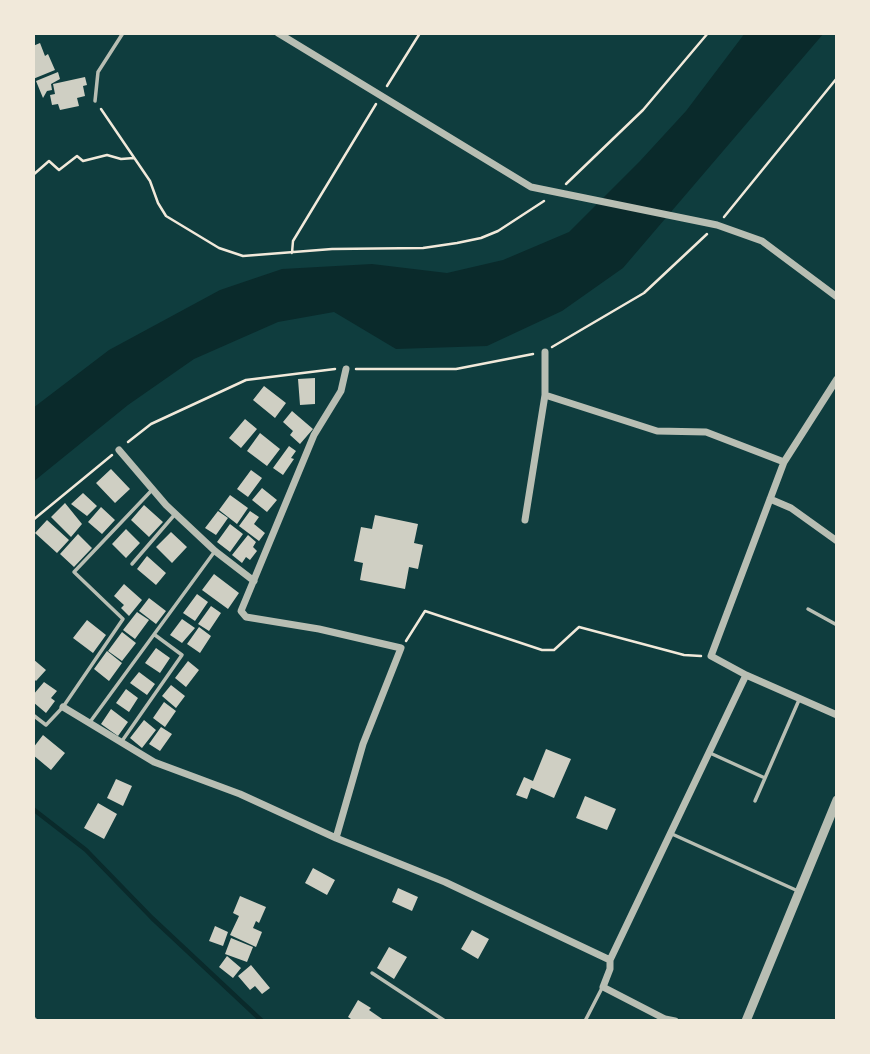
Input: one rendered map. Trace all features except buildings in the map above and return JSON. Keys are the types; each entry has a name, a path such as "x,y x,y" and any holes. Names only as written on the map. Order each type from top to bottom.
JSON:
{"street":[{"path":"278,33 531,187 718,225 762,241 837,298"},
{"path":"525,520 545,396 545,352"},
{"path":"336,838 363,744 401,648 319,629 246,617 241,611 314,435 341,391 346,369"},
{"path":"837,379 784,463 711,656 746,675 837,715"},
{"path":"545,396 657,431 706,432 784,463"},
{"path":"119,450 153,489 215,551 254,581"},
{"path":"770,499 791,508 837,541"},
{"path":"675,1021 603,986 610,969 610,960 746,675"},
{"path":"63,707 154,762 240,794 336,838 445,882 610,960"},
{"path":"746,1021 837,800"}],"lane":[{"path":"95,101 98,72 122,33"},
{"path":"33,715 46,725 63,707 123,619 75,572 153,489"},
{"path":"132,564 176,513"},
{"path":"89,724 215,551"},
{"path":"808,609 837,625"},
{"path":"121,743 182,655 155,635"},
{"path":"755,801 800,699"},
{"path":"710,753 765,778"},
{"path":"672,834 798,891"},
{"path":"372,973 445,1021"},
{"path":"584,1021 603,986"}],"path":[{"path":"292,253 293,241 420,33"},
{"path":"95,101 150,181 166,216 219,248 243,256 332,249 423,248 481,238 519,219 560,193 643,110 708,33"},
{"path":"33,520 150,424 246,380 346,369 456,369 545,352 644,293 718,225 837,78"},
{"path":"33,175 49,162 59,170 77,156 83,161 107,155 121,159 134,158"},
{"path":"401,648 425,611 542,650 554,650 579,627 684,655 711,656"}],"water":[{"path":"745,33 824,33 623,268 562,311 487,346 396,349 334,312 278,322 194,359 128,405 33,482 33,408 109,350 220,290 282,269 372,264 447,273 503,260 569,232 686,111"}],"waterway":[{"path":"33,809 86,850 152,918 262,1021"}]}
